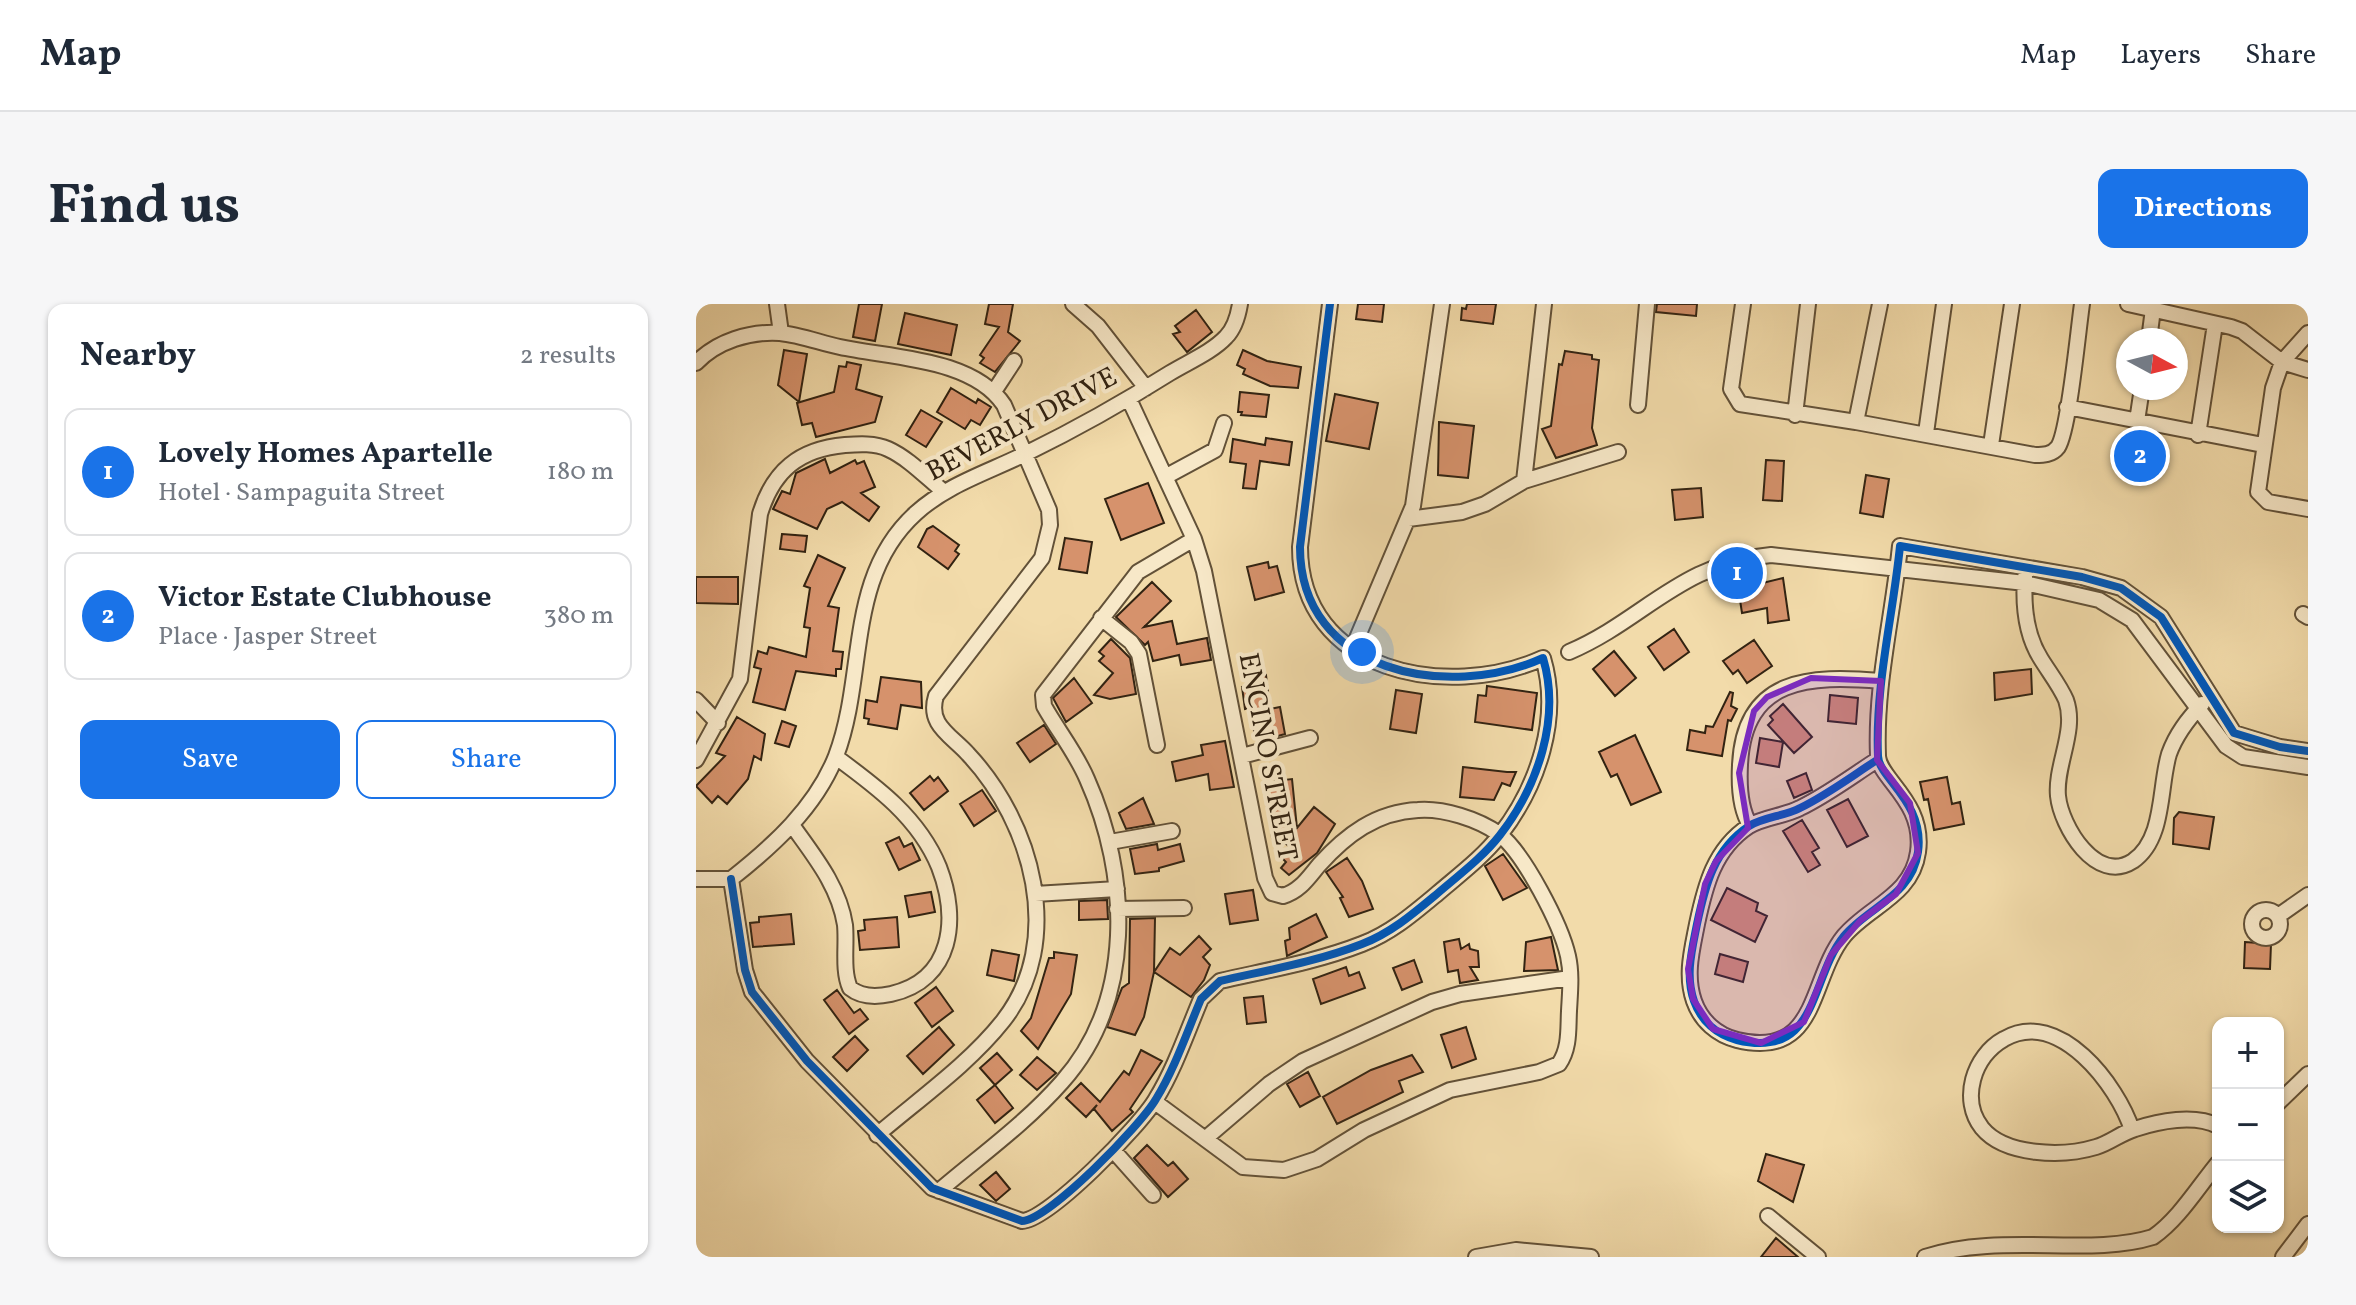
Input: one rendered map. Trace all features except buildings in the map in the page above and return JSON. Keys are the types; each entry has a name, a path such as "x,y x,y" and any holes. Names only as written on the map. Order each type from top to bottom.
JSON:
{"street":[{"path":"777,304 781,333"},
{"path":"1073,304 1098,326 1146,388"},
{"name":"BEVERLY DRIVE","path":"731,879 792,825 836,757 849,707 868,589 897,533 943,491 1027,453 1129,399 1221,342 1234,326 1240,304"},
{"path":"696,879 731,879 745,970 752,992 807,1061 923,1181 939,1191 1010,1219 1030,1220 1113,1150 1155,1102 1201,999 1210,988 1220,981 1298,964 1364,944 1403,923 1500,835 1542,754 1551,696 1543,658 1506,671 1446,677 1383,666 1352,650 1325,626 1311,606 1302,586 1300,568 1330,304"},
{"path":"1352,650 1408,519 1418,484 1442,304"},
{"path":"1524,481 1544,304"},
{"path":"1638,405 1647,304"},
{"path":"1743,304 1731,389 1734,399 1740,404 1926,433 2035,455 2054,452 2059,445 2082,304"},
{"path":"1795,415 1808,304"},
{"path":"1856,422 1880,304"},
{"path":"1926,433 1944,304"},
{"path":"1991,445 2012,304"},
{"path":"2128,304 2242,331 2282,362 2308,370"},
{"path":"2151,328 2153,309"},
{"path":"2198,435 2215,324"},
{"path":"696,363 721,344 740,337 781,333 934,365 995,390 1027,453 1049,510 1045,550 1033,574 936,696 932,713 937,724 989,778 1013,817 1035,894 1032,960 1018,999 988,1037 877,1135"},
{"path":"2308,333 2282,362 2273,388 2258,492 2268,502 2308,509"},
{"path":"995,390 1014,361"},
{"name":"ENCINO STREET","path":"1129,399 1194,539 1204,571 1265,878 1277,896 1302,886 1352,833 1393,813 1420,809 1446,813 1500,835"},
{"path":"2137,421 2140,400"},
{"path":"2067,407 2198,435 2263,445"},
{"path":"1165,477 1215,450 1224,423"},
{"path":"696,760 718,723 742,671 760,514 766,493 784,467 808,451 871,445 901,456 943,491"},
{"path":"1408,519 1462,512 1485,504 1524,481 1618,452"},
{"path":"939,1191 1063,1082 1109,1002 1117,909 1110,842 1086,777 1042,701 1046,688 1138,572 1194,539"},
{"path":"1877,760 1800,808 1750,825 1730,843 1705,884 1688,969 1693,999 1700,1015 1713,1029 1735,1039 1761,1043 1781,1038 1804,1022 1814,1007 1831,955 1845,935 1896,894 1910,876 1918,853 1917,827 1910,803 1877,760 1881,681 1900,546 2025,576 2099,600 2132,620 2226,746 2243,757 2308,767"},
{"path":"1569,652 1679,582 1743,557 1771,555 1898,569 2025,576 2121,588 2161,617 2234,733 2280,747 2308,751"},
{"path":"2025,576 2027,630 2065,700 2069,715 2058,795 2064,824 2086,852 2114,866 2124,865 2141,853 2156,823 2173,744 2210,696"},
{"path":"1101,618 1131,642 1139,654 1157,745"},
{"path":"1750,825 1743,807 1739,773 1740,749 1754,711 1767,697 1811,678 1881,681"},
{"path":"696,700 718,723"},
{"path":"2226,746 2234,733"},
{"path":"1242,756 1310,738"},
{"path":"792,825 825,871 837,895 844,921 850,988 862,994 881,996 902,992 928,977 945,954 949,936 949,904 939,867 901,809 836,757"},
{"path":"1110,842 1172,831"},
{"path":"1155,1102 1243,1167 1284,1170 1317,1159 1364,1130 1450,1090 1539,1072 1559,1064 1565,1056 1570,978 1568,957 1557,924 1500,835"},
{"path":"1035,894 1117,889"},
{"path":"2278,916 2308,895"},
{"path":"1117,909 1184,908"},
{"path":"1206,1138 1269,1084 1303,1061 1432,1002 1460,994 1570,978"},
{"path":"2132,1130 2125,1108 2101,1072 2083,1055 2057,1038 2037,1033 2004,1039 1974,1072 1970,1100 1977,1122 1990,1138 2038,1152 2095,1148 2132,1130 2182,1120 2212,1123"},
{"path":"2284,1097 2308,1074"},
{"path":"1113,1150 1153,1195"},
{"path":"1925,1257 1940,1252 1988,1248 2098,1256 2125,1252 2155,1236 2212,1170"},
{"path":"1768,1216 1818,1257"},
{"path":"2283,1257 2308,1224"},
{"path":"1476,1257 1516,1250 1591,1257"}],"highlighted area":[{"path":"1811,678 1881,681 1877,760 1910,803 1918,853 1896,894 1860,921 1831,955 1804,1022 1761,1043 1713,1029 1693,999 1688,969 1705,884 1716,861 1748,828 1739,773 1754,711 1767,697"}],"cycle path":[{"path":"731,879 745,970 752,992 807,1061 932,1188 1022,1221 1035,1217 1072,1189 1147,1112 1169,1075 1201,999 1220,981 1310,961 1373,939 1411,915 1478,858 1513,816 1535,773 1547,727 1549,704 1543,658 1505,671 1465,677 1424,675 1386,666 1352,649 1325,624 1307,590 1300,547 1330,304"},
{"path":"1877,760 1810,803 1749,826 1719,857 1704,896 1690,972 1691,991 1697,1008 1705,1021 1723,1035 1764,1043 1783,1038 1798,1027 1844,936 1899,890 1914,867 1918,852 1915,819 1880,765 1878,756 1879,703 1900,546 2082,577 2121,588 2161,617 2234,733 2280,747 2308,751"}],"place":[{"name":"Victor Estate Clubhouse","path":"2140,456"},
{"name":"Lovely Homes Apartelle","path":"1737,573"}]}
